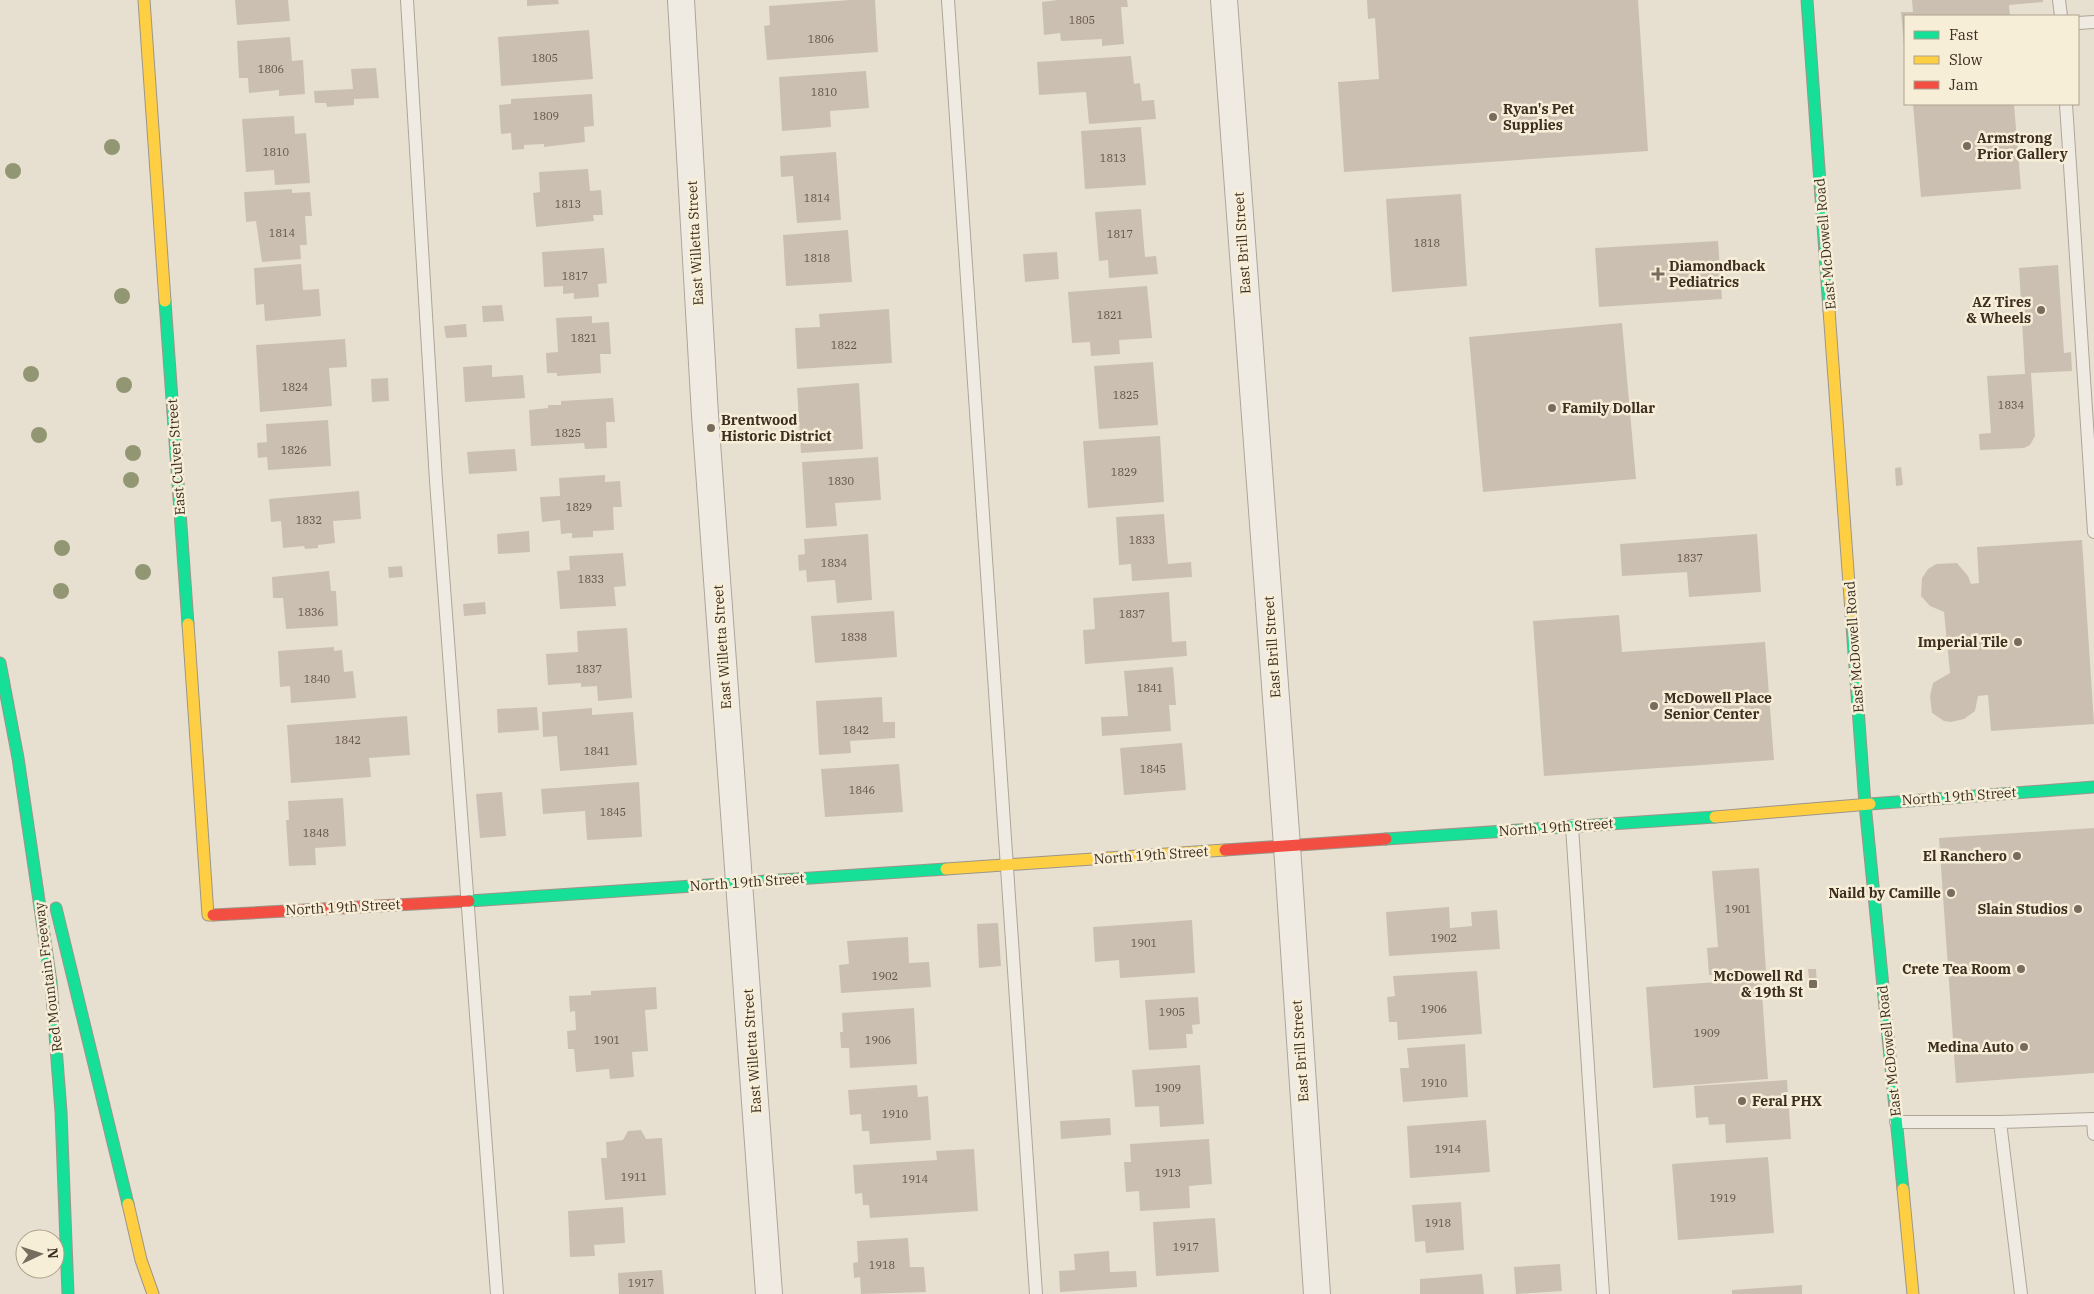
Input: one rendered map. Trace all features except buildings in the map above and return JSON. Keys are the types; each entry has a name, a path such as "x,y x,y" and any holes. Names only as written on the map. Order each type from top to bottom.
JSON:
{"main road":[{"name":"East Culver Street","path":"144,0 208,915"},
{"name":"East McDowell Road","path":"1807,0 1865,804 1913,1294"},
{"name":"Red Mountain Freeway","path":"0,663 18,758 51,982 61,1112 68,1294"},
{"path":"18,758 47,873"},
{"name":"North 19th Street","path":"208,915 468,901 1287,846 2094,786"},
{"path":"52,892 105,1103 141,1260 153,1294"}],"street":[{"name":"East Willetta Street","path":"681,0 705,415 769,1294"},
{"name":"East Brill Street","path":"1224,0 1287,846 1317,1294"}],"lane":[{"path":"408,0 436,481 497,1294"},
{"path":"948,0 1036,1294"},
{"path":"2059,0 2061,15"},
{"path":"2079,23 2094,22"},
{"path":"2066,105 2094,532"},
{"path":"1572,826 1603,1294"},
{"path":"1896,1122 2000,1122 2094,1119 2094,1134"},
{"path":"2000,1122 2022,1294"}],"traffic: fast":[{"path":"1807,0 1829,310"},
{"path":"165,301 188,624"},
{"path":"1851,612 1865,804 1903,1189"},
{"path":"0,663 18,758 51,982 61,1112 68,1294"},
{"path":"1870,804 2094,787"},
{"path":"1386,839 1715,817"},
{"path":"469,901 946,869"},
{"path":"56,908 128,1204"}],"traffic: slow":[{"path":"144,0 165,301"},
{"path":"1829,310 1851,612"},
{"path":"188,624 208,915 213,915"},
{"path":"1715,817 1870,804"},
{"path":"946,869 1225,850"},
{"path":"1903,1189 1913,1294"},
{"path":"128,1204 141,1260 153,1294"}],"traffic: jam":[{"path":"1225,850 1386,839"},
{"path":"213,915 469,901"}],"place":[{"name":"Ryan's Pet Supplies","path":"1493,117"},
{"name":"Armstrong Prior Gallery","path":"1967,146"},
{"name":"Diamondback Pediatrics","path":"1658,274"},
{"name":"AZ Tires & Wheels","path":"2041,310"},
{"name":"Family Dollar","path":"1552,408"},
{"name":"Brentwood Historic District","path":"711,428"},
{"name":"Imperial Tile","path":"2018,642"},
{"name":"McDowell Place Senior Center","path":"1654,706"},
{"name":"El Ranchero","path":"2017,856"},
{"name":"Naild by Camille","path":"1951,893"},
{"name":"Slain Studios","path":"2078,909"},
{"name":"Crete Tea Room","path":"2021,969"},
{"name":"McDowell Rd & 19th St","path":"1813,984"},
{"name":"Medina Auto","path":"2024,1047"},
{"name":"Feral PHX","path":"1742,1101"}]}
